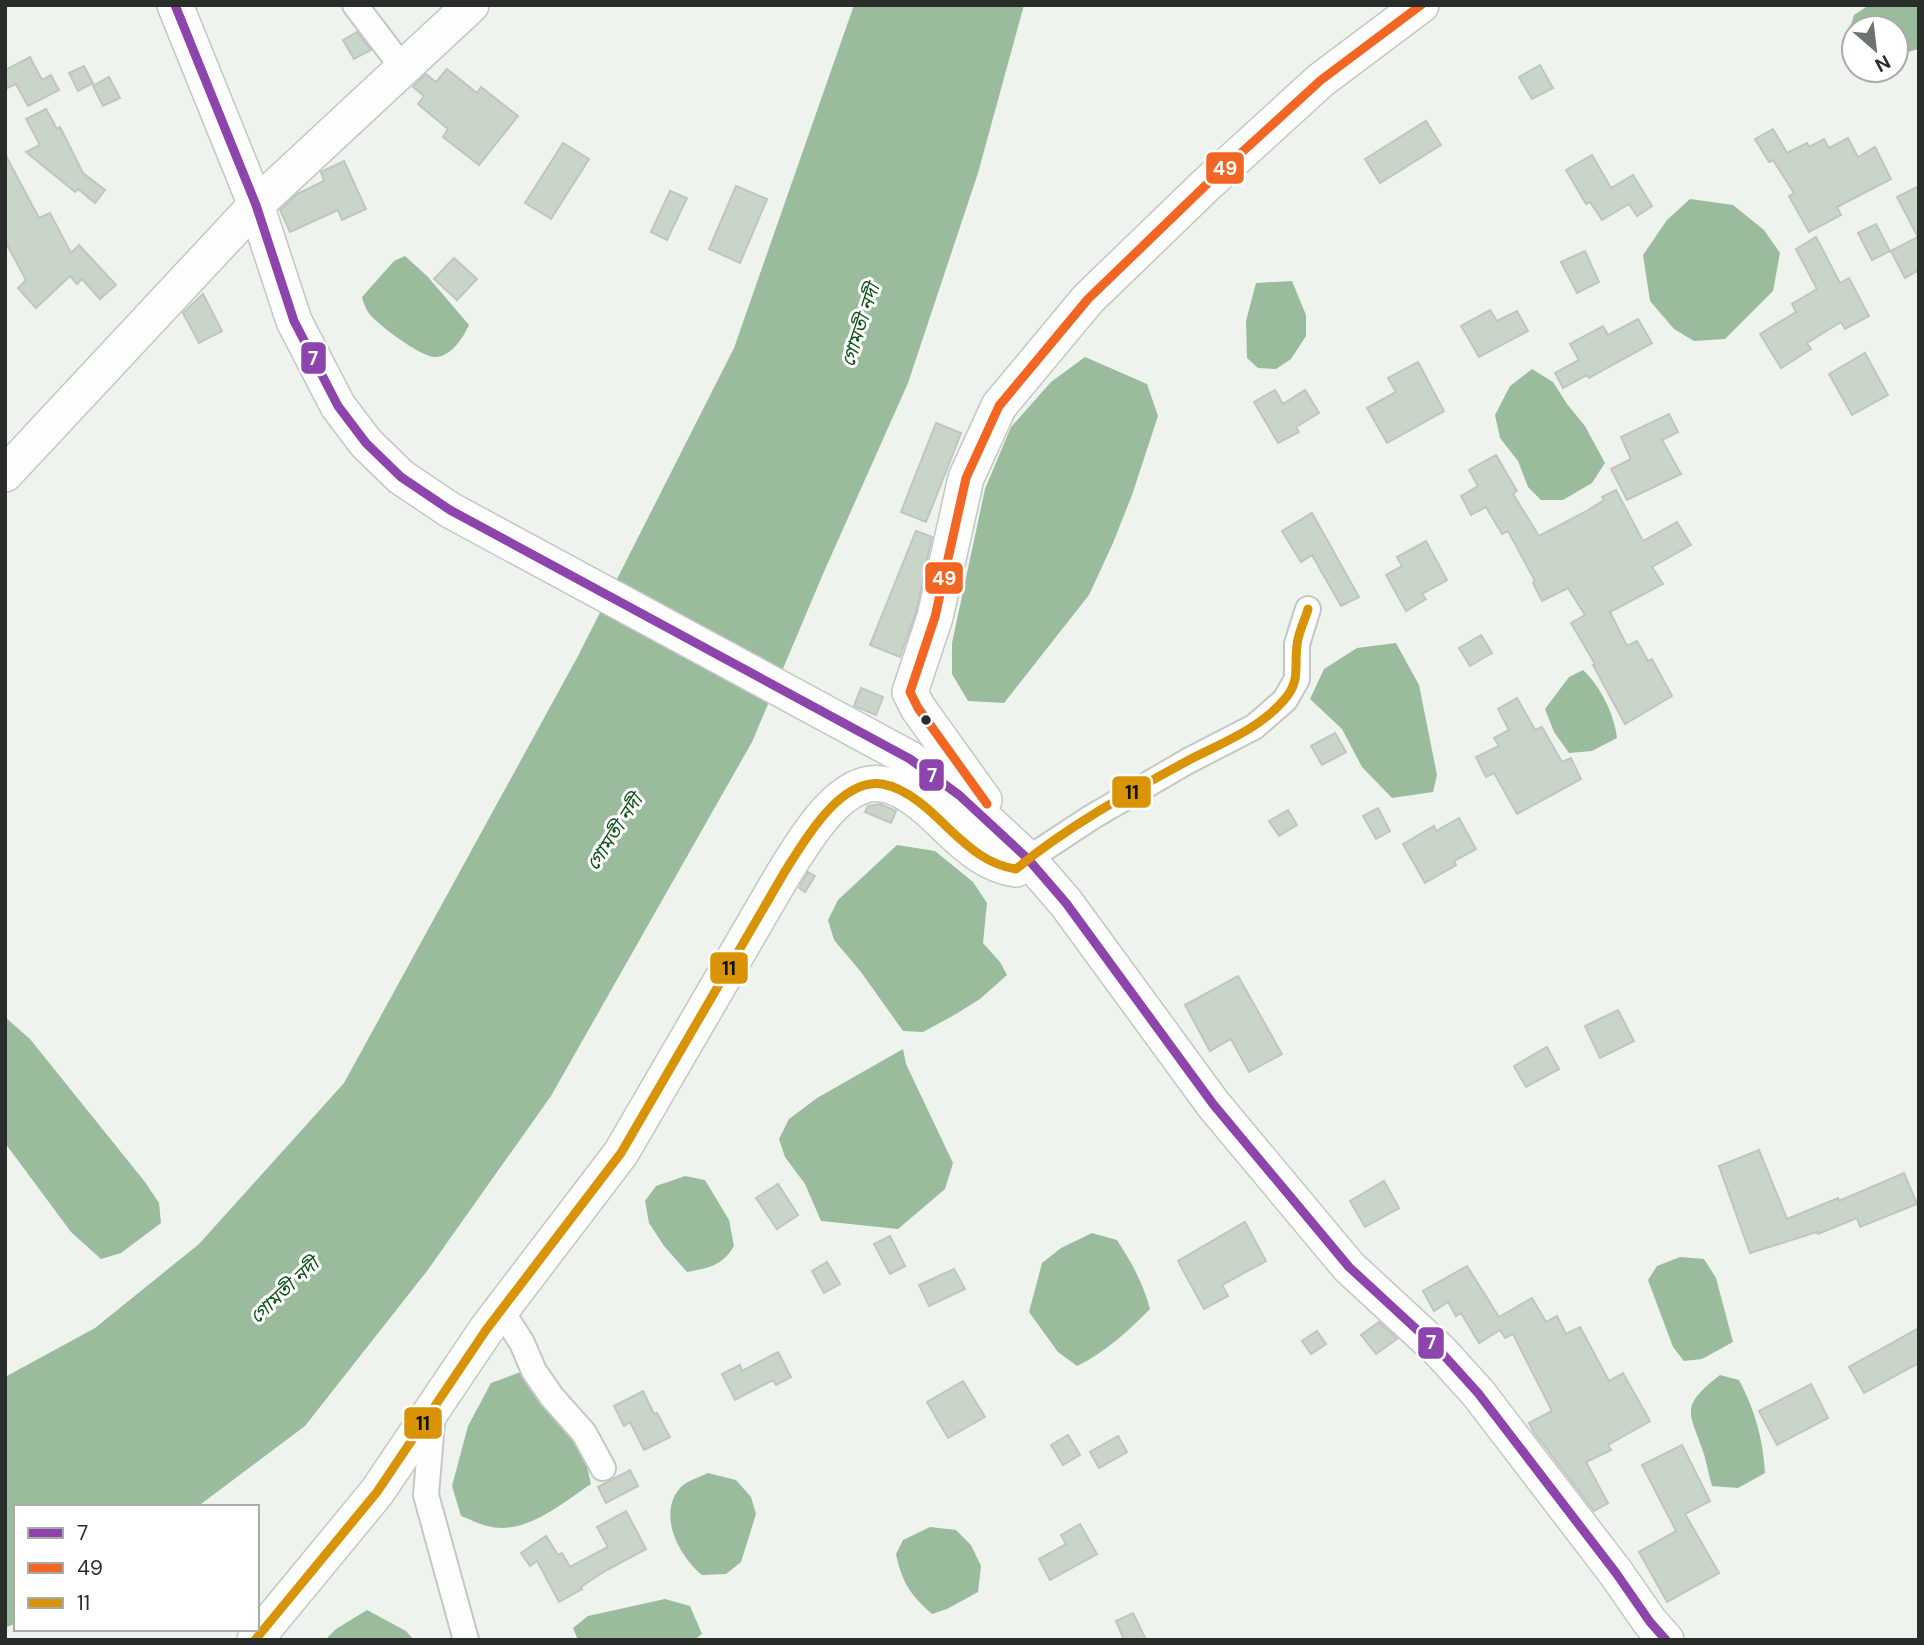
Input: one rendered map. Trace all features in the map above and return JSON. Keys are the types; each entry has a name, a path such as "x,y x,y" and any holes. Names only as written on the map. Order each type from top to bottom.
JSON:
{"main road":[{"path":"175,5 256,205 294,321 338,406 366,443 401,477 450,510 889,747 930,772 1028,859"},
{"path":"5,474 256,205 471,5"},
{"path":"1422,5 1321,80 1206,185 1088,299 999,406 966,478 934,617 910,692 929,725 1028,859 1066,903 1213,1104 1349,1267 1440,1351 1478,1393 1666,1640"},
{"path":"255,1640 377,1492 501,1310 621,1153 784,873 811,830 842,798 856,787 884,784 915,799 982,856 1003,867 1016,869 1028,859"}],"street":[{"path":"355,5 403,68"},
{"path":"1028,859 1092,817 1254,727 1285,700 1297,679 1297,644 1308,609"},
{"path":"501,1310 522,1343 534,1371 552,1397 584,1433 603,1468"},
{"path":"433,1410 426,1495 466,1640"}],"water":[{"name":"গোমতী নদী","path":"854,5 1024,5 978,173 908,383 752,742 551,1096 427,1271 305,1426 200,1505 14,1505 14,1624 5,1628 5,1377 95,1328 199,1244 344,1083 578,656 734,348"},
{"path":"1869,5 1919,5 1919,49 1910,51 1910,14 1856,14"},
{"path":"1690,199 1733,205 1764,230 1780,253 1773,291 1725,339 1694,341 1674,329 1650,301 1643,255 1667,220"},
{"path":"405,256 428,277 469,325 456,346 441,356 428,356 399,339 373,317 364,304 362,297 394,261"},
{"path":"1292,281 1306,315 1306,336 1291,359 1276,369 1258,368 1247,358 1246,321 1256,283"},
{"path":"1085,357 1147,384 1158,416 1132,495 1089,595 1004,703 968,701 952,674 952,643 985,489 1011,427 1051,382"},
{"path":"1532,369 1553,382 1585,426 1605,463 1592,483 1563,500 1541,500 1528,487 1518,461 1500,438 1495,415 1510,386"},
{"path":"1396,643 1419,685 1437,775 1433,792 1392,798 1362,767 1342,729 1310,699 1324,669 1357,648"},
{"path":"1583,670 1606,701 1617,738 1592,751 1569,753 1554,732 1545,709 1569,677"},
{"path":"897,845 935,851 973,882 987,903 983,943 1000,962 1007,975 980,999 923,1032 903,1031 861,972 834,940 828,920 838,900"},
{"path":"5,1017 30,1039 159,1203 161,1223 121,1253 101,1259 71,1232 5,1143"},
{"path":"903,1049 906,1064 953,1163 945,1189 898,1229 821,1221 805,1184 785,1157 779,1139 789,1119 817,1098"},
{"path":"685,1176 705,1180 729,1220 734,1246 725,1258 714,1265 687,1272 664,1246 649,1223 645,1201 656,1186"},
{"path":"1092,1233 1117,1240 1136,1273 1150,1309 1107,1348 1077,1366 1058,1352 1029,1312 1042,1263 1061,1248"},
{"path":"1680,1257 1704,1259 1716,1278 1733,1342 1702,1359 1684,1361 1673,1347 1648,1280 1657,1266"},
{"path":"523,1371 580,1436 591,1484 555,1509 529,1522 501,1528 487,1526 461,1516 452,1486 468,1426 491,1383"},
{"path":"1720,1375 1739,1380 1750,1402 1762,1448 1765,1473 1738,1488 1712,1486 1692,1419 1693,1403 1698,1395"},
{"path":"708,1473 736,1480 751,1497 756,1514 741,1562 726,1574 702,1575 679,1546 671,1522 670,1510 680,1488"},
{"path":"930,1527 956,1530 971,1545 981,1566 978,1592 932,1614 908,1587 896,1554 903,1540"},
{"path":"665,1599 690,1606 702,1634 694,1640 578,1640 573,1628 588,1616"},
{"path":"367,1610 406,1631 414,1640 325,1640 336,1629"}],"building":[{"path":"357,32 371,50 354,59 343,40"},
{"path":"30,57 42,80 51,75 59,90 28,106 16,84 5,89 5,70"},
{"path":"1540,65 1553,88 1532,99 1519,77"},
{"path":"84,66 93,83 78,91 69,73"},
{"path":"447,69 477,93 481,87 518,116 479,165 443,137 448,129 418,104 424,96 413,87 426,74 436,82"},
{"path":"109,77 120,98 103,106 93,86"},
{"path":"46,109 57,129 60,127 83,173 105,190 95,203 78,189 75,192 26,152 40,145 26,119"},
{"path":"1426,121 1441,145 1380,183 1365,159"},
{"path":"1773,129 1787,153 1807,143 1809,147 1824,139 1829,148 1848,138 1858,157 1875,147 1891,179 1837,207 1841,215 1809,232 1789,196 1794,193 1773,160 1769,162 1755,139"},
{"path":"563,143 589,159 551,219 525,203"},
{"path":"5,154 39,218 50,213 71,253 79,245 116,285 100,299 82,279 77,284 70,276 36,308 18,288 26,280 5,241"},
{"path":"1592,155 1611,188 1633,175 1652,206 1637,216 1629,204 1602,220 1590,202 1586,204 1566,170"},
{"path":"344,161 366,209 342,220 338,210 290,232 280,210 297,194 324,181 321,172"},
{"path":"736,186 767,199 740,263 709,249"},
{"path":"1919,186 1919,270 1905,278 1891,251 1918,237 1897,197"},
{"path":"670,191 687,198 667,240 651,232"},
{"path":"1876,224 1890,251 1872,260 1858,233"},
{"path":"1816,237 1840,283 1849,278 1869,316 1845,329 1841,322 1807,343 1811,349 1781,368 1760,334 1796,312 1792,304 1817,289 1796,249"},
{"path":"1585,251 1599,282 1577,293 1561,262"},
{"path":"454,258 477,279 457,300 434,279"},
{"path":"203,294 222,331 199,343 183,313"},
{"path":"1490,310 1497,321 1517,311 1528,331 1479,357 1461,326"},
{"path":"1638,319 1652,343 1589,378 1587,375 1563,388 1555,373 1579,360 1570,344 1603,326 1608,335"},
{"path":"1865,353 1888,395 1852,415 1829,374"},
{"path":"1418,362 1444,411 1387,443 1367,408 1396,392 1388,378"},
{"path":"1275,390 1283,404 1305,390 1319,413 1296,427 1299,432 1278,443 1254,402"},
{"path":"1669,414 1678,432 1662,440 1681,474 1627,500 1611,469 1631,459 1621,437"},
{"path":"936,423 961,433 926,522 901,512"},
{"path":"1496,455 1517,491 1513,494 1539,536 1585,512 1604,500 1602,497 1616,490 1643,541 1677,522 1691,545 1652,567 1663,584 1610,612 1627,646 1637,641 1648,661 1652,659 1672,696 1625,724 1571,623 1585,615 1568,588 1542,601 1533,583 1535,581 1508,531 1502,534 1486,507 1471,515 1461,496 1478,486 1469,470"},
{"path":"1312,513 1359,597 1341,606 1312,555 1301,562 1282,531"},
{"path":"916,531 932,537 916,612 900,657 870,645"},
{"path":"1426,541 1447,580 1422,594 1426,599 1406,611 1386,575 1402,566 1397,557"},
{"path":"1481,635 1492,653 1470,666 1459,648"},
{"path":"861,688 883,697 876,715 854,706"},
{"path":"1517,698 1535,730 1542,727 1562,762 1571,758 1581,779 1517,814 1494,773 1486,777 1476,757 1499,746 1494,738 1509,730 1498,709"},
{"path":"1335,733 1346,752 1322,765 1311,746"},
{"path":"880,804 896,811 891,823 865,812 868,806"},
{"path":"1378,808 1390,831 1376,839 1363,816"},
{"path":"1288,810 1297,825 1279,836 1269,821"},
{"path":"1459,818 1476,849 1454,861 1456,865 1425,883 1403,844 1434,826 1436,831"},
{"path":"808,872 815,876 805,892 799,888"},
{"path":"1238,976 1282,1054 1249,1072 1231,1039 1210,1051 1185,1005"},
{"path":"1618,1010 1634,1041 1600,1058 1585,1026"},
{"path":"1547,1047 1559,1069 1526,1087 1514,1066"},
{"path":"1759,1150 1787,1219 1838,1198 1839,1201 1904,1173 1917,1204 1860,1227 1857,1218 1818,1234 1817,1232 1750,1253 1719,1166"},
{"path":"1384,1181 1399,1208 1365,1227 1350,1201"},
{"path":"778,1184 798,1215 777,1229 756,1198"},
{"path":"1245,1222 1266,1261 1222,1285 1228,1296 1204,1309 1178,1261"},
{"path":"890,1236 905,1266 890,1274 874,1244"},
{"path":"827,1262 840,1284 824,1293 812,1271"},
{"path":"1467,1266 1499,1317 1532,1298 1546,1322 1557,1316 1566,1334 1580,1327 1609,1381 1623,1373 1650,1421 1608,1445 1611,1450 1586,1462 1608,1503 1594,1511 1529,1423 1552,1411 1513,1334 1505,1338 1500,1330 1479,1343 1461,1313 1456,1316 1448,1302 1434,1311 1423,1291"},
{"path":"954,1269 965,1289 929,1306 919,1285"},
{"path":"1379,1322 1397,1339 1376,1354 1361,1335"},
{"path":"1919,1328 1919,1363 1864,1393 1849,1367"},
{"path":"1317,1331 1326,1344 1311,1354 1302,1341"},
{"path":"778,1352 791,1377 776,1385 773,1380 735,1400 722,1374 740,1365 742,1371"},
{"path":"963,1381 985,1417 948,1438 927,1402"},
{"path":"1811,1384 1828,1418 1777,1445 1759,1411"},
{"path":"643,1391 654,1414 657,1413 670,1437 644,1450 630,1422 624,1426 614,1406"},
{"path":"1068,1435 1080,1455 1063,1465 1051,1445"},
{"path":"1118,1436 1127,1452 1099,1468 1090,1452"},
{"path":"1682,1445 1710,1501 1685,1514 1719,1573 1667,1602 1639,1552 1676,1531 1642,1465"},
{"path":"630,1470 638,1486 606,1503 598,1487"},
{"path":"626,1511 646,1549 605,1571 559,1602 537,1561 530,1566 521,1553 546,1536 558,1555 562,1553 570,1567 608,1547 597,1527"},
{"path":"1080,1524 1097,1554 1050,1580 1039,1559 1066,1544 1061,1535"},
{"path":"1133,1613 1146,1640 1124,1640 1116,1621"}],"transit line":[{"name":"7","path":"175,5 256,205 294,321 338,406 366,443 401,477 450,510 910,759 959,795 1028,859 1066,903 1213,1104 1349,1267 1440,1351 1478,1393 1666,1640"},
{"name":"49","path":"987,804 918,708 910,692 935,617 966,478 999,406 1088,299 1206,185 1321,80 1421,5"},
{"name":"11","path":"255,1640 377,1492 486,1330 621,1153 784,873 812,830 837,802 851,791 866,785 891,786 918,801 979,854 996,864 1016,869 1100,810 1240,734 1274,710 1293,686 1298,640 1308,609"}]}
